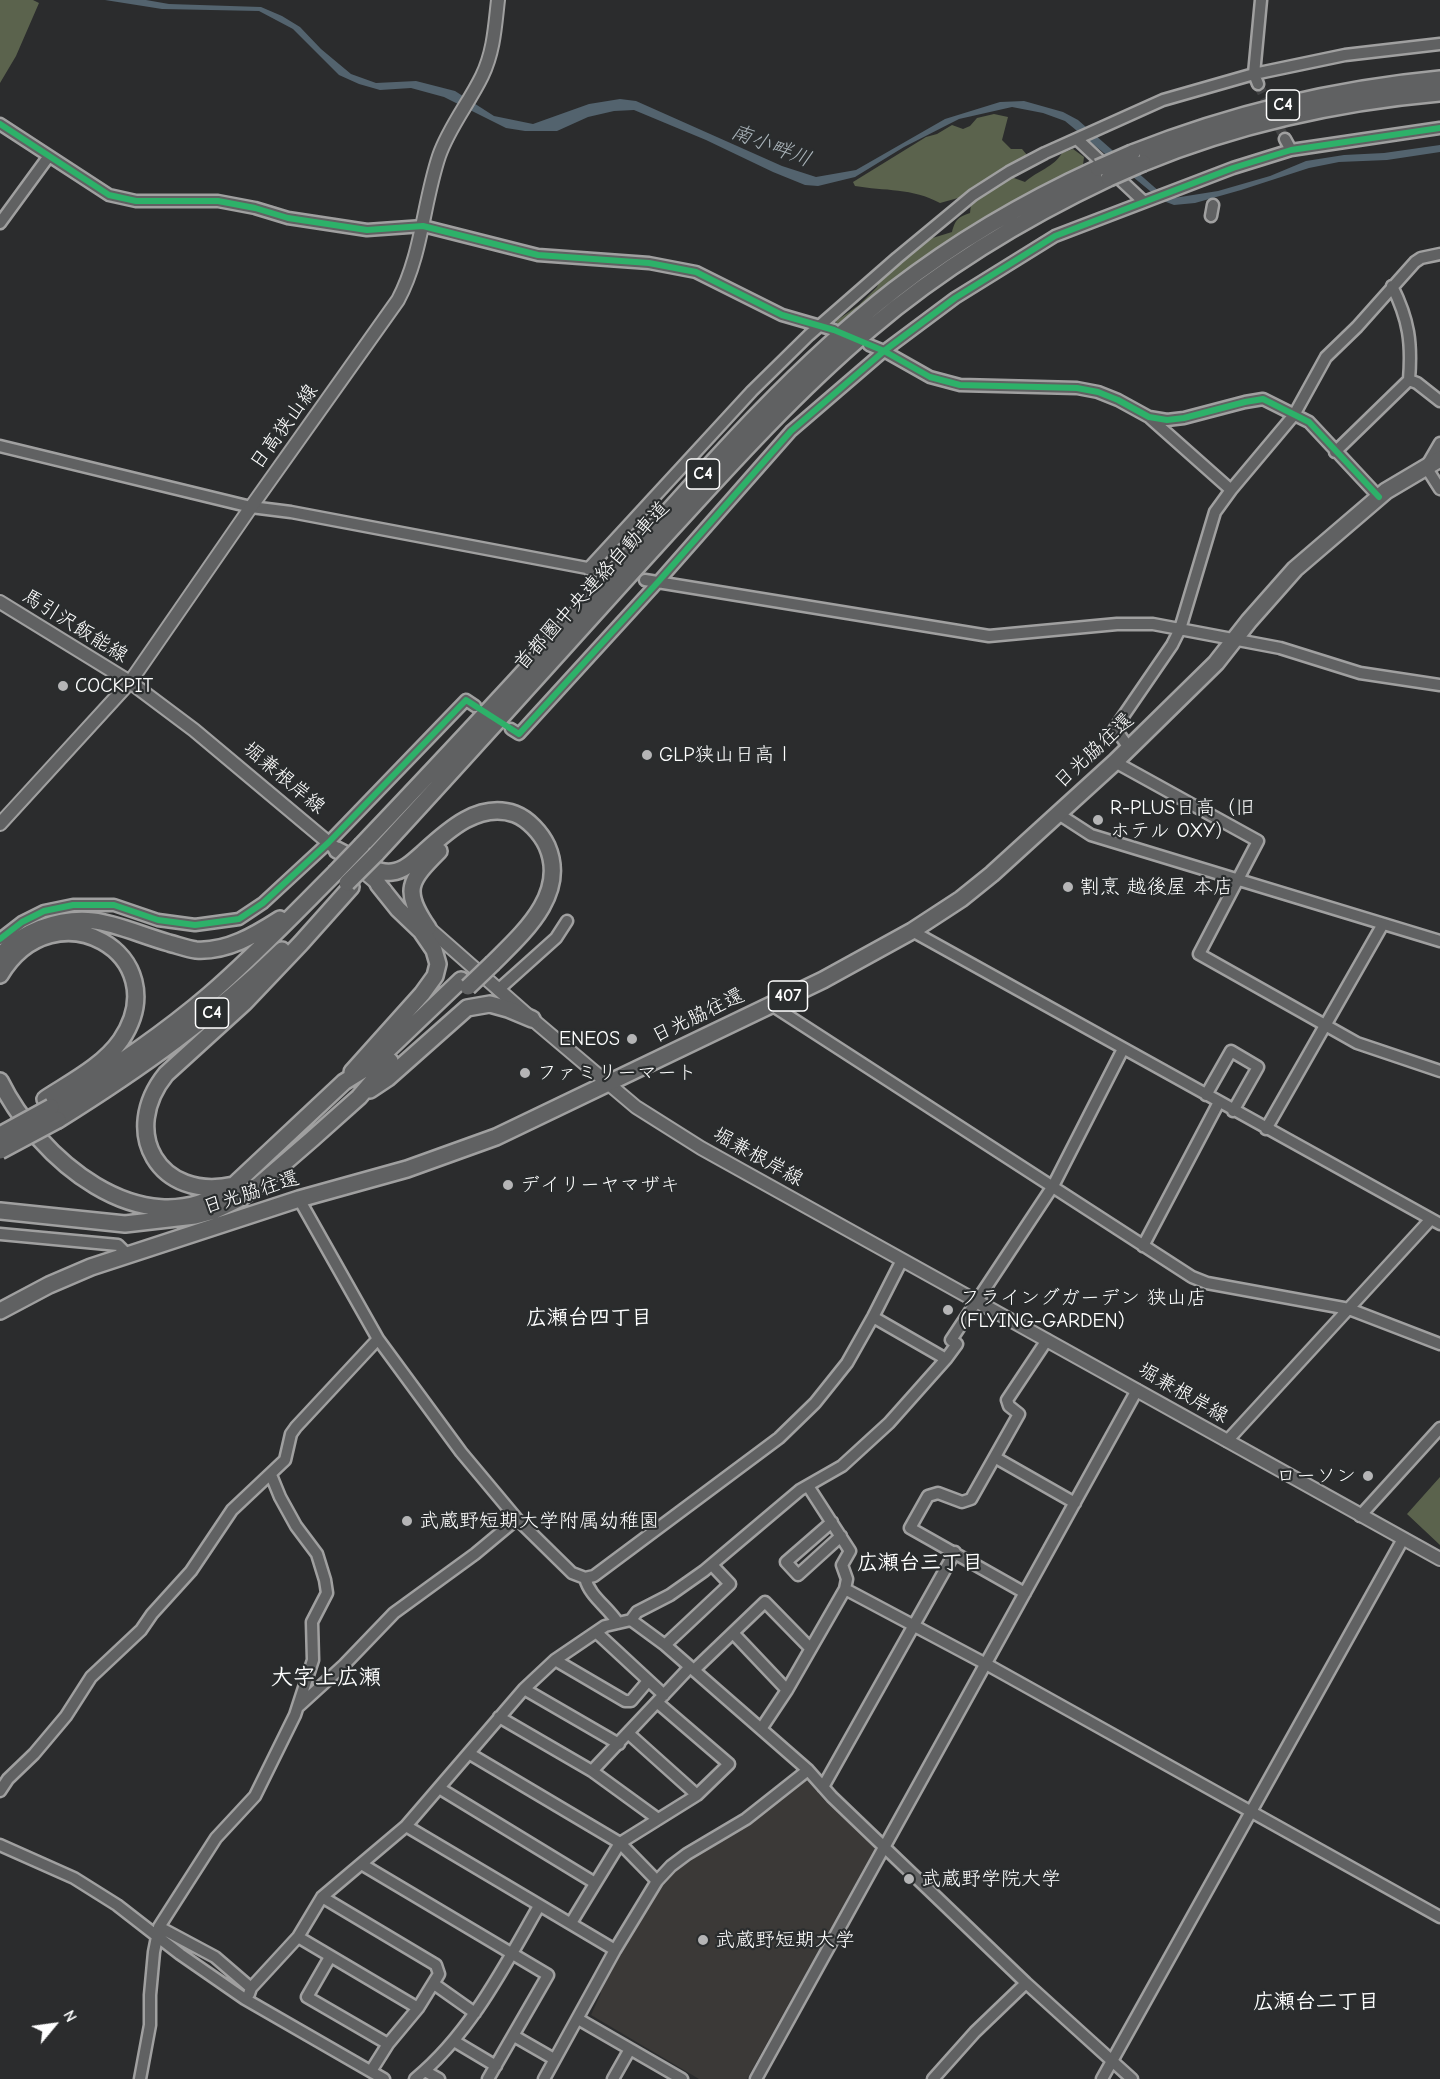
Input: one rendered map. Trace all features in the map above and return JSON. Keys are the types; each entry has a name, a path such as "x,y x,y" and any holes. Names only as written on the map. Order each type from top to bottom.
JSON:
{"highway":[{"name":"首都圏中央連絡自動車道","path":"0,1135 151,1060 213,1012 274,957 349,885 697,501 768,426 842,354 896,308 954,266 1103,173 1214,123 1264,109 1349,91 1440,79"},
{"name":"首都圏中央連絡自動車道","path":"1137,158 1307,112 1399,97 1440,93"},
{"name":"首都圏中央連絡自動車道","path":"0,1151 52,1108 142,1048 208,996 304,904 457,746 750,423 832,344 894,290 980,230 1060,185 1103,173"},
{"name":"日光脇往還","path":"0,1311 50,1285 91,1268 299,1199 459,1152 517,1128 823,980 912,932 961,899 992,874 1129,748 1216,663 1233,639 1295,569 1378,496 1440,459"},
{"path":"333,846 378,871 391,873 410,864 451,828 465,820 482,813 501,811 516,814 524,819 543,837 550,852 551,874 548,891 543,906 529,927 374,1064 344,1082"},
{"path":"428,927 417,912 412,898 412,884 417,874 440,850 460,834 476,825 491,821 507,822 526,832 538,845 543,858 543,885 519,924 490,960"},
{"path":"0,1081 21,1116 44,1144 80,1176 108,1193 137,1204 181,1207 213,1199 234,1185 344,1082 422,994 435,976 438,964 434,950 421,931 398,909 378,884"},
{"path":"234,1185 217,1189 202,1189 170,1176 156,1160 147,1141 146,1114 151,1097 166,1074 244,1003 301,944 349,885"},
{"path":"0,957 30,932 57,922 81,919 115,925 195,950 227,946 252,937 304,904"},
{"path":"0,975 17,954 41,938 74,931 95,937 114,949 125,961 133,979 134,1011 120,1041 52,1108 0,1126"},
{"path":"359,1097 379,1071 465,983"},
{"path":"0,1211 125,1224 195,1216 214,1211 239,1199 359,1097 388,1077 467,1008 490,1004 532,1019"},
{"path":"0,1102 36,1149 53,1165 102,1201 129,1211 175,1218"}],"main road":[{"name":"日高狭山線","path":"0,824 130,682 398,300 412,271 431,186 444,141 489,61 494,41 498,0"},
{"name":"馬引沢飯能線","path":"0,602 130,682"},
{"name":"堀兼根岸線","path":"130,682 225,754 636,1107 701,1148 1440,1559"}],"street":[{"path":"1256,79 1261,0"},
{"path":"588,569 752,391 897,258 974,195 1045,153 1163,100 1256,79 1346,55 1440,44"},
{"path":"0,124 109,195 136,201 218,201 255,208 288,218 367,230 423,226 538,255 649,263 696,272 773,311 834,330"},
{"path":"511,729 519,734 658,582 791,431 884,351 955,298 1055,236 1233,168 1291,150 1440,128"},
{"path":"1285,139 1291,150"},
{"path":"1078,140 1143,201"},
{"path":"0,223 49,156"},
{"path":"1211,216 1213,205"},
{"path":"1129,748 1114,728 1172,645 1180,629 1215,512 1294,415 1326,357 1357,327 1415,262 1421,258 1440,254"},
{"path":"1335,452 1409,380 1407,320 1392,286"},
{"path":"869,345 930,377 960,385 1077,388 1098,392 1118,400 1149,417 1231,490"},
{"path":"1409,380 1417,383 1440,401"},
{"path":"1149,417 1167,420 1184,418 1263,399 1309,422 1378,496"},
{"path":"1440,443 1426,467 1440,489"},
{"path":"0,446 251,507 291,512 603,572"},
{"path":"645,580 989,636 1117,624 1153,624 1280,648 1360,673 1440,685"},
{"path":"0,939 22,921 44,911 73,905 114,905 158,920 195,925 239,919 263,903 333,846 466,700 475,706"},
{"path":"1114,762 1258,841 1199,954 1357,1043 1440,1071"},
{"path":"1058,813 1091,835 1440,941"},
{"path":"498,990 556,938 567,921"},
{"path":"1266,1129 1383,924"},
{"path":"912,932 1435,1221 1348,1309 1227,1441"},
{"path":"770,1004 1192,1277 1207,1283 1348,1309 1440,1344"},
{"path":"245,1999 251,1988 298,1937 322,1897 406,1826 524,1689 555,1660 605,1626 631,1620 637,1612 670,1595 712,1565 800,1490 842,1466 890,1423 957,1344 951,1340 1053,1186 1123,1049"},
{"path":"1206,1095 1231,1051 1258,1067 1233,1111"},
{"path":"1143,1246 1219,1102"},
{"path":"299,1199 378,1339 461,1452 517,1520 572,1573 585,1578 594,1576 779,1438 832,1384 847,1364 902,1260"},
{"path":"0,1234 118,1245 129,1256"},
{"path":"873,1317 946,1359"},
{"path":"0,1791 66,1716 91,1677 141,1630 152,1614 192,1571 232,1510 285,1461 291,1434 296,1427 378,1339"},
{"path":"1025,1593 910,1528 928,1496 938,1493 962,1503 971,1499 1019,1414 1009,1406 1007,1400 1047,1340"},
{"path":"756,2079 1137,1390"},
{"path":"1360,1515 1440,1428"},
{"path":"996,1458 1075,1503"},
{"path":"140,2079 150,2025 150,1995 158,1932 216,1838 255,1796 297,1708 313,1660 312,1622 327,1593 317,1554 296,1526 271,1475"},
{"path":"761,1729 787,1690 845,1589 847,1579 842,1564 850,1551 808,1486"},
{"path":"297,1708 344,1665 394,1613 517,1520"},
{"path":"832,1522 786,1562 798,1575 841,1536"},
{"path":"1102,2079 1403,1539"},
{"path":"823,1787 955,1552"},
{"path":"665,1645 730,1584 712,1565"},
{"path":"585,1578 588,1590 618,1623"},
{"path":"845,1589 986,1664 1440,1917"},
{"path":"592,1771 661,1699 765,1602 810,1648"},
{"path":"631,1620 665,1645 808,1770 884,1847 1026,1983 1132,2079"},
{"path":"571,1923 620,1843 697,1795 729,1764 661,1699 648,1681 596,1632"},
{"path":"733,1633 787,1690"},
{"path":"555,1660 625,1701 631,1701 648,1681"},
{"path":"524,1689 619,1744"},
{"path":"499,1717 592,1771 658,1819"},
{"path":"629,1734 697,1795"},
{"path":"470,1754 620,1843 657,1881"},
{"path":"544,2079 615,1950 657,1881 687,1854 746,1819 808,1770"},
{"path":"439,1788 594,1883"},
{"path":"406,1826 615,1950"},
{"path":"0,1845 74,1878 158,1932 210,1976 245,1999 384,2079"},
{"path":"363,1864 548,1975 488,2079"},
{"path":"322,1897 436,1965 439,1974 418,2008 388,2044 371,2071"},
{"path":"415,2079 454,2041 475,2013 539,1906"},
{"path":"158,1932 215,1957 251,1988"},
{"path":"298,1937 418,2008"},
{"path":"330,1957 307,1997 388,2044"},
{"path":"933,2079 975,2032 1026,1983"},
{"path":"434,1984 475,2013"},
{"path":"578,2019 681,2079"},
{"path":"514,2036 554,2059"},
{"path":"454,2041 496,2066"},
{"path":"613,2079 630,2049"},
{"path":"425,2071 439,2079"}],"shaded area":[{"path":"805,1778 825,1801 874,1845 874,1850 747,2079 699,2079 591,2015 601,1993 597,1991 661,1885 678,1867 749,1824"}],"green space":[{"path":"0,0 33,0 39,3 16,56 0,83"},
{"path":"994,114 1008,117 1002,140 1011,149 1022,149 1027,155 1012,166 1014,178 1025,182 1055,162 1062,153 1073,149 1084,157 1083,165 999,211 849,326 837,327 836,321 859,305 877,287 880,279 926,240 952,232 958,219 970,213 971,204 958,198 940,203 909,192 855,186 853,182 926,137 937,134 952,125 963,129 970,126 977,118"},
{"path":"1440,1477 1440,1545 1407,1514"}],"water":[{"path":"105,0 146,0 169,4 261,7 300,27 321,49 351,74 376,83 416,81 455,91 494,116 533,124 589,104 620,99 636,101 782,166 816,177 856,170 945,119 1000,102 1024,101 1063,112 1078,120 1161,193 1174,198 1218,191 1270,176 1306,161 1440,145 1440,152 1387,160 1339,162 1309,168 1195,203 1174,205 1161,200 1065,121 1043,113 1012,107 959,119 904,147 855,177 818,186 805,185 634,110 614,111 588,117 557,131 525,131 506,128 444,97 411,88 380,90 339,75 293,29 259,11 162,9"}],"tunnel":[{"path":"1258,84 1285,139"}],"cycle path":[{"path":"0,124 109,195 136,201 218,201 255,208 288,218 367,230 423,226 538,255 649,263 696,272 782,315 834,330 884,351 930,377 960,385 1077,388 1098,392 1149,417 1167,420 1263,399 1309,422 1379,497"},
{"path":"0,939 22,922 44,911 73,905 114,905 158,920 195,925 239,919 263,903 329,842 466,700 519,734 658,582 791,431 884,351 955,298 1055,236 1233,168 1291,150 1440,128"}],"place":[{"name":"COCKPIT","path":"63,686"},
{"name":"GLP狭山日高Ⅰ","path":"647,755"},
{"name":"R-PLUS日高（旧 ホテル OXY）","path":"1098,820"},
{"name":"割烹 越後屋 本店","path":"1068,887"},
{"name":"ENEOS","path":"632,1039"},
{"name":"ファミリーマート","path":"525,1073"},
{"name":"デイリーヤマザキ","path":"508,1185"},
{"name":"フライングガーデン 狭山店 (FLYING-GARDEN)","path":"948,1310"},
{"name":"ローソン","path":"1368,1476"},
{"name":"武蔵野短期大学附属幼稚園","path":"407,1521"},
{"name":"武蔵野学院大学","path":"909,1879"},
{"name":"武蔵野短期大学","path":"703,1940"}],"district":[{"name":"広瀬台四丁目","path":"589,1318"},
{"name":"広瀬台三丁目","path":"920,1563"},
{"name":"大字上広瀬","path":"326,1678"},
{"name":"広瀬台二丁目","path":"1316,2002"}],"water label":[{"name":"南小畔川","path":"771,146"}]}
